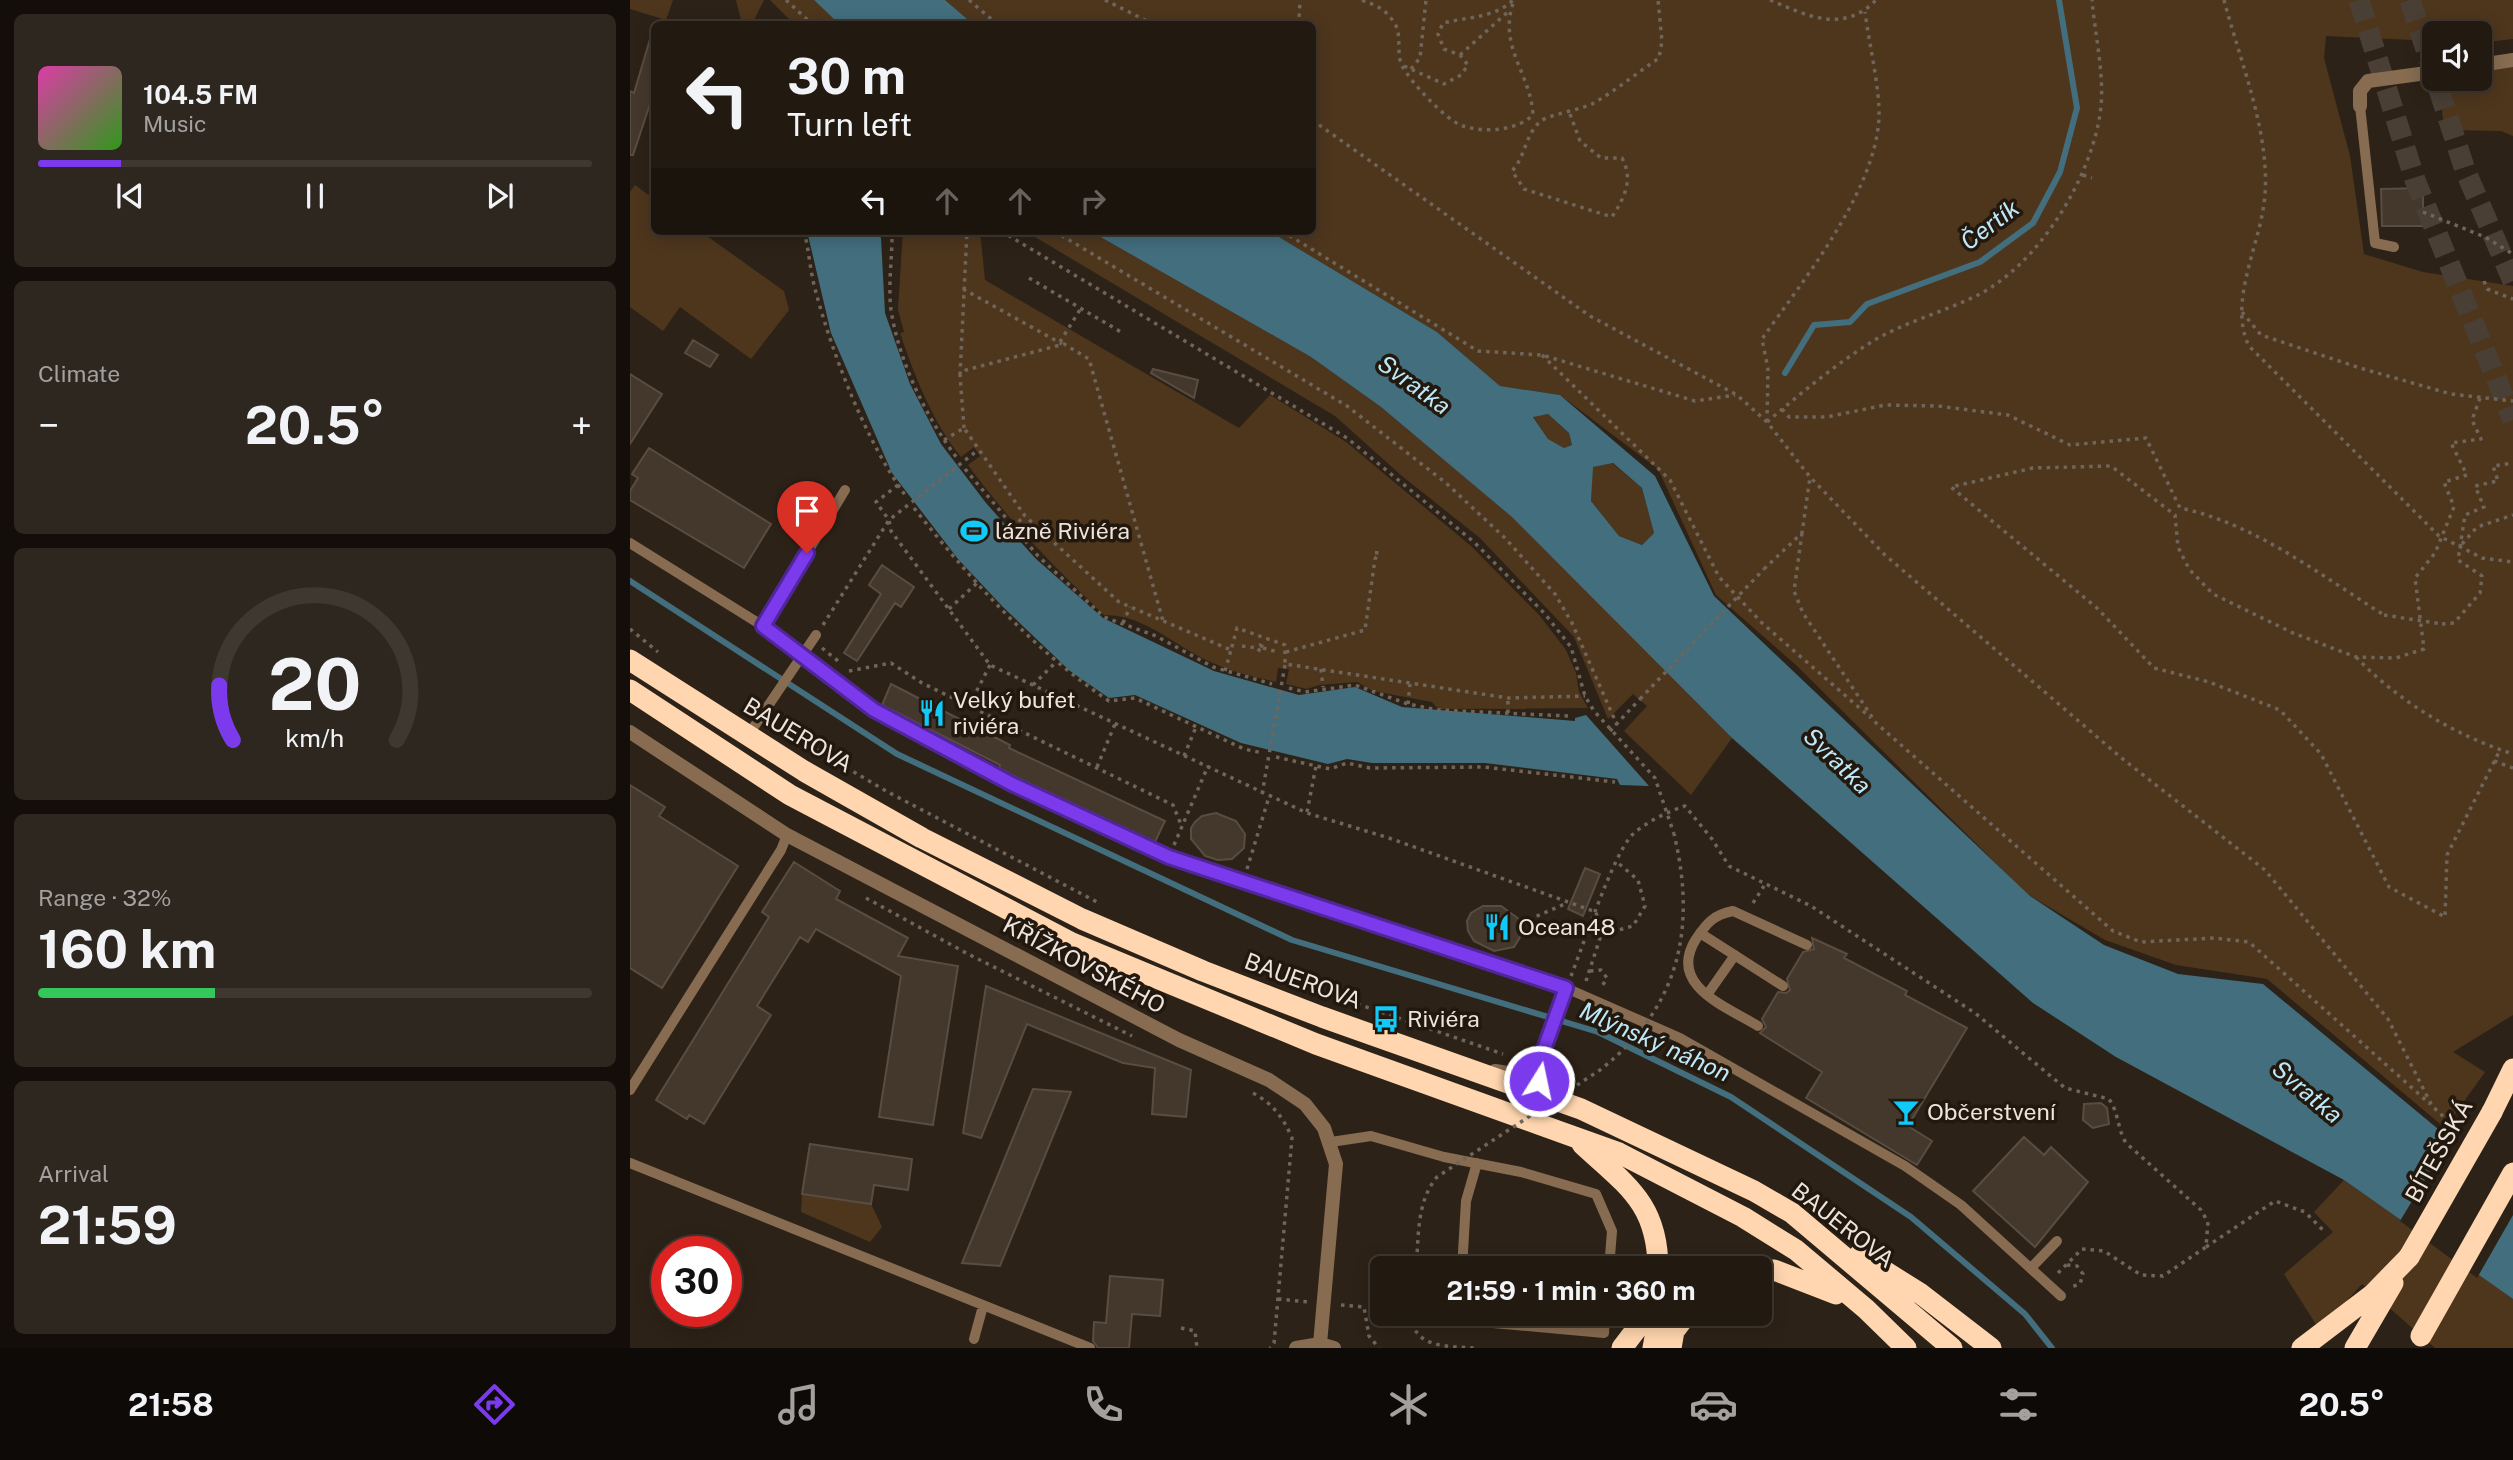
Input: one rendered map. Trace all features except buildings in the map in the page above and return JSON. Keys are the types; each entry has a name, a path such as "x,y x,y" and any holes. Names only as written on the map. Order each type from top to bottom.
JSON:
{"highway":[{"name":"BAUEROVA","path":"630,660 747,737 922,838 1082,919 1215,976 1581,1109 1754,1191 1792,1213 1952,1348"},
{"path":"630,690 790,795 1072,943 1316,1044 1570,1133 1619,1153 1743,1217 1796,1250 1866,1309 1906,1348"},
{"name":"BÍTEŠSKÁ","path":"2377,1298 2409,1258 2492,1112 2513,1069"},
{"path":"1570,1133 1629,1184 1655,1231 1657,1256"},
{"path":"2418,1342 2513,1173"},
{"path":"1792,1213 1921,1294 1992,1348"},
{"path":"1772,1270 1814,1283 1866,1309"},
{"path":"2302,1348 2377,1298"},
{"path":"2356,1348 2377,1298"},
{"path":"1622,1348 1638,1326"},
{"path":"1653,1348 1660,1326"},
{"path":"1671,1348 1674,1331 1678,1326"}],"street":[{"path":"2492,63 2513,60"},
{"path":"2360,106 2360,91 2368,81 2422,74"},
{"name":"KŘÍŽKOVSKÉHO","path":"630,732 787,835 1179,1040 1269,1080 1305,1104 1331,1142 1336,1178 1324,1303 1327,1346"},
{"path":"1466,1068 1515,1074 1538,1066 1539,1081 1548,1091 1581,1109"},
{"path":"1296,1348 1327,1346"}],"lane":[{"path":"2360,106 2375,243 2394,247"},
{"path":"763,626 845,490"},
{"path":"630,543 763,626 874,710 1012,784 1169,857 1566,988 1680,1038 1905,1166 1961,1205 2061,1296"},
{"path":"747,737 792,667 815,638"},
{"path":"630,1090 781,850 787,835"},
{"path":"1758,1026 1699,990 1690,975 1688,953 1700,933 1708,921 1733,911 1807,945"},
{"path":"1700,933 1783,985"},
{"path":"1707,995 1735,955"},
{"path":"1538,1066 1566,988"},
{"path":"1331,1142 1371,1136 1521,1172 1596,1194 1612,1231 1610,1256"},
{"path":"630,1163 1090,1348"},
{"path":"1463,1256 1466,1201 1477,1163"},
{"path":"2031,1268 2057,1241"},
{"path":"974,1339 983,1306"},
{"path":"1526,1326 1604,1333 1604,1326"}],"path":[{"path":"786,0 809,21"},
{"path":"968,0 993,21"},
{"path":"1105,0 1147,21"},
{"path":"1297,21 1300,0"},
{"path":"1362,0 1382,6 1397,27 1401,65 1432,102 1460,125 1481,130 1523,125 1534,116 1532,97 1509,42 1513,0"},
{"path":"1411,69 1420,58 1426,0"},
{"path":"1401,65 1444,84 1461,75 1468,65 1460,55 1444,49 1438,34 1443,23 1490,14 1503,9 1513,0"},
{"path":"1570,114 1580,141 1601,158 1622,158 1628,168 1626,195 1612,217 1524,189 1512,171 1522,160 1531,131 1544,118 1570,114 1594,102 1659,58 1662,41 1658,0"},
{"path":"1770,0 1807,16 1846,20 1865,12 1876,0"},
{"path":"1767,422 1876,340 1979,295 2016,269 2083,175 2095,143 2101,103 2092,0"},
{"path":"2224,0 2266,156 2264,208 2241,310 2241,331 2255,353 2439,536 2482,558 2513,562"},
{"path":"1460,55 1511,8"},
{"path":"1767,422 1769,369 1762,339 1822,254 1867,172 1879,118 1865,12"},
{"path":"1316,123 1590,316 1737,395 1767,422 1810,477 1885,555 2124,760 2265,870 2388,1019 2432,1106"},
{"path":"2083,175 2092,178"},
{"path":"2423,212 2485,237 2513,254"},
{"path":"805,235 814,286 829,335 859,408 905,495"},
{"path":"892,235 891,309 894,323 913,383 943,440 957,457"},
{"path":"967,235 960,375 964,428 978,450 1025,516 1119,602 1231,650"},
{"path":"1008,235 1347,438 1474,542 1545,614 1571,647 1585,696 1610,731 1655,778 1674,834 1684,889 1682,941 1674,973 1654,1012 1625,1050 1600,1070 1437,1177 1426,1189 1422,1202 1417,1256"},
{"path":"1061,235 1347,406 1446,483 1505,538 1555,594 1572,622 1617,724"},
{"path":"1289,235 1478,351 1542,355 1695,401 1737,395"},
{"path":"1028,278 1121,332"},
{"path":"2484,281 2487,289 2513,299"},
{"path":"963,289 1089,359 1163,621"},
{"path":"960,375 974,366 1062,343 1081,308"},
{"path":"2241,310 2261,335 2360,368 2451,394 2513,401"},
{"path":"1542,355 1670,480 1719,577 1762,623 2113,931 2141,942 2214,938 2249,942 2460,1132"},
{"path":"2480,398 2472,420 2481,439 2451,443 2468,475 2444,482 2454,507 2435,553 2415,578 2424,649 2396,658 2356,657 2293,634 2213,594 2189,569 2178,547 2175,515 2111,466 2033,468 1951,487 2097,608 2154,668 2209,682 2280,710 2321,754 2389,887 2445,917 2447,855 2500,750"},
{"path":"1782,409 1789,417 1827,416 1885,405 1938,406 2008,415 2070,445 2146,438 2180,508 2216,515 2296,560 2384,615 2442,624 2454,622 2480,593 2482,576 2458,560 2465,515 2484,507 2474,486 2498,481 2493,466 2513,463"},
{"path":"943,440 964,428"},
{"path":"978,450 889,520 815,638 850,672 891,663 922,683 1173,805 1182,827"},
{"path":"965,469 1038,556 1104,617 1123,623 1225,671 1272,684"},
{"path":"1810,477 1794,591 1798,602 1876,723"},
{"path":"898,485 876,502 889,520 891,531 990,665 1307,813 1389,838 1596,912"},
{"path":"914,508 977,583 1056,662 1109,701 1135,698 1244,749 1263,753"},
{"path":"2460,547 2477,527 2513,515"},
{"path":"1012,527 1025,516"},
{"path":"1610,731 1763,569 1802,533"},
{"path":"1285,652 1365,629 1375,559 1379,553 1372,552"},
{"path":"949,609 977,583"},
{"path":"1123,623 1130,607"},
{"path":"1225,671 1237,628 1285,645 1284,666 1262,794"},
{"path":"630,629 664,657"},
{"path":"1260,647 1261,636"},
{"path":"1242,646 1278,652"},
{"path":"2356,657 2375,678 2434,720 2513,754"},
{"path":"1033,685 1056,662"},
{"path":"970,706 990,665"},
{"path":"1284,666 1321,669 1508,698 1585,696"},
{"path":"1321,669 1323,687"},
{"path":"1408,704 1410,684"},
{"path":"1289,688 1305,692 1323,687 1355,685 1408,704 1438,710 1568,716"},
{"path":"1508,698 1508,713"},
{"path":"763,712 776,726 886,791 1104,905"},
{"path":"1097,768 1115,724"},
{"path":"1184,757 1196,727"},
{"path":"1276,757 1330,769 1347,763 1370,768 1484,767 1615,782"},
{"path":"2494,761 2513,768"},
{"path":"1169,857 1208,766"},
{"path":"1307,813 1316,766"},
{"path":"1243,881 1269,797"},
{"path":"1566,988 1617,862 1632,836 1668,812 1685,806 1712,839 1729,866 1811,906 1975,1013 2065,1088 2109,1099 2118,1112 2119,1131 2126,1143 2201,1210 2208,1222 2206,1247"},
{"path":"1601,935 1633,926 1645,906 1638,880 1617,862"},
{"path":"1521,923 1569,902"},
{"path":"1580,993 1601,935 1596,912"},
{"path":"1586,981 1592,989 1603,988 1607,978 1601,970 1590,971"},
{"path":"1278,976 1538,1066"},
{"path":"1269,1102 1284,1119 1292,1138 1274,1343 1270,1348"},
{"path":"2048,1283 2082,1249 2104,1251 2141,1275 2163,1276 2275,1201 2305,1212 2326,1233"},
{"path":"2061,1270 2061,1281 2070,1287 2080,1284 2083,1275 2077,1266 2067,1265"},
{"path":"1278,1299 1364,1307 1369,1336 1379,1348"},
{"path":"1414,1326 1418,1338 1427,1344 1474,1348"},
{"path":"1181,1328 1195,1331 1197,1348"}],"shaded area":[{"path":"630,0 673,0 666,20 630,9"},
{"path":"736,0 764,0 754,21 741,21"},
{"path":"770,0 814,0 836,21 791,21"},
{"path":"945,0 2513,0 2513,39 2492,42 2492,21 2422,21 2422,40 2326,36 2324,58 2350,156 2364,254 2423,272 2513,286 2513,1015 2453,1052 2485,1072 2445,1128 2267,979 2176,965 2105,940 2027,894 1797,666 1716,595 1658,469 1560,395 1500,386 1437,332 1276,235 1316,235 1316,21 970,21"},
{"path":"2513,66 2513,136 2501,131 2444,130 2440,91 2492,91 2492,69"},
{"path":"635,185 651,197 651,235 706,235 784,291 789,310 751,359 680,307 663,331 630,307 630,192"},
{"path":"903,235 980,235 985,280 1239,428 1270,395 1346,442 1471,546 1540,616 1566,650 1576,673 1579,692 1588,708 1438,709 1432,702 1373,691 1357,682 1319,685 1307,689 1286,684 1289,669 1278,668 1276,682 1244,674 1200,657 1161,633 1133,620 1104,615 1033,543 983,485 968,465 980,456 974,447 961,457 941,429 918,382 900,333 904,332 898,310"},
{"path":"1032,235 1097,235 1311,357 1381,407 1513,517 1732,738 1691,795 1624,731 1647,706 1633,694 1608,719 1574,637 1480,538 1402,476 1335,416"},
{"path":"1548,414 1569,433 1572,445 1564,448 1548,439 1533,416"},
{"path":"1612,463 1642,488 1654,533 1642,545 1619,536 1591,501 1592,467"},
{"path":"2344,1180 2513,1299 2513,1348 2435,1348 2362,1284 2342,1306 2317,1326 2284,1274 2333,1232 2314,1212"},
{"path":"802,1194 871,1204 882,1227 870,1242 801,1212"}],"water":[{"path":"814,0 945,0 970,21 836,21"},
{"name":"lázně Riviéra","path":"808,235 879,235 885,313 910,384 941,444 986,503 1035,558 1103,618 1214,671 1299,695 1355,687 1402,707 1575,721 1575,718 1586,715 1649,786 1620,785 1617,779 1485,763 1372,763 1347,759 1328,764 1241,743 1135,695 1109,698 1070,671 1003,607 958,559 892,473 831,333"},
{"name":"Svratka","path":"1097,235 1276,235 1437,332 1500,386 1560,395 1655,476 1714,596 2030,896 2104,945 2178,974 2263,984 2513,1191 2513,1299 2344,1180 2116,1057 2033,1003 1732,738 1512,517 1381,407 1311,357","holes":["1548,414 1569,433 1572,445 1564,448 1548,439 1533,417","1613,463 1642,488 1654,533 1642,545 1619,536 1591,501 1593,467"]}],"pier":[{"path":"2452,1135 2513,1186 2513,1215 2477,1278 2400,1221"}],"waterway":[{"name":"Čertík","path":"1785,373 1814,325 1850,322 1867,304 1980,262 2033,223 2060,172 2077,108 2059,0"},
{"name":"Mlýnský náhon","path":"630,581 897,754 1292,940 1598,1032 1731,1097 1911,1217 2025,1314 2052,1348"}],"tunnel":[{"path":"2359,0 2415,180 2513,420"},
{"path":"2410,0 2465,170 2513,281"}],"place":[{"name":"lázně Riviéra","path":"974,531"},
{"name":"Velký bufet riviéra","path":"932,713"},
{"name":"Ocean48","path":"1497,927"},
{"name":"Riviéra","path":"1386,1019"},
{"name":"Občerstvení","path":"1906,1112"}],"route":[{"path":"807,553 763,626 874,710 1012,784 1169,857 1566,988 1538,1066 1539,1081"}]}
